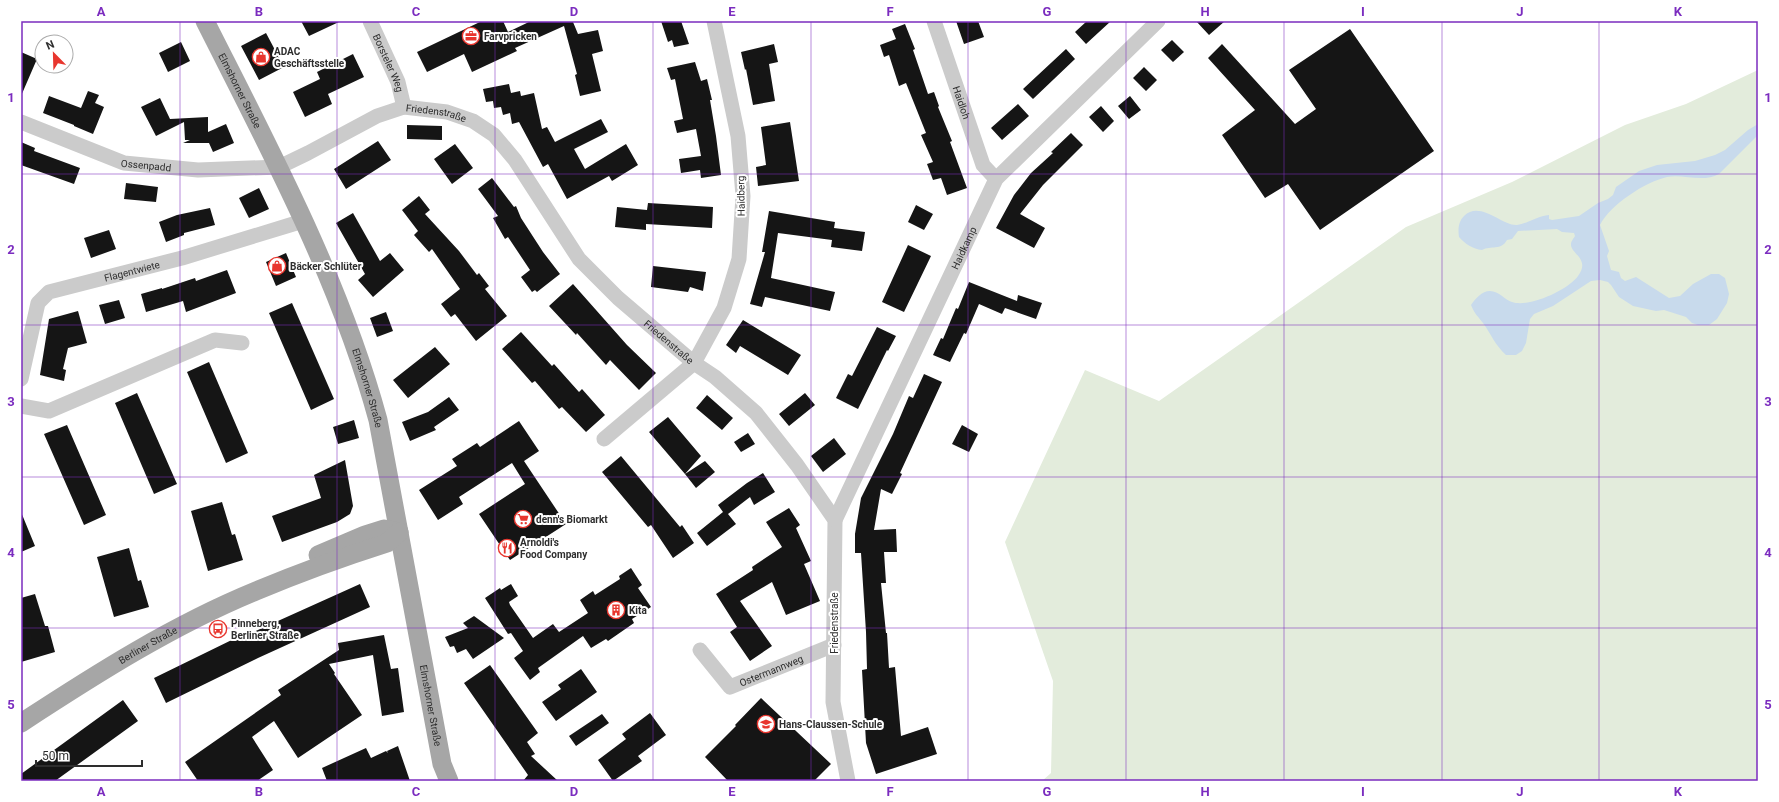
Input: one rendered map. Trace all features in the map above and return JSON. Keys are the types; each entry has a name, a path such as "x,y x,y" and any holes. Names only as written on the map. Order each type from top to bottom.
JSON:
{"main road":[{"name":"Elmshorner Straße","path":"205,21 279,167 348,327 369,386 378,420 442,764 449,781"},
{"name":"Berliner Straße","path":"21,723 133,653 203,616 281,580 387,543 399,532"}],"street":[{"name":"Borsteler Weg","path":"370,21 398,82 404,107"},
{"name":"Haidberg","path":"694,363 724,308 739,259 743,196 738,136 714,21"},
{"name":"Haidloh","path":"934,21 983,165 996,179"},
{"name":"Haidkamp","path":"834,520 996,179 1158,21"},
{"name":"Friedenstraße","path":"279,167 377,116 404,107 447,112 473,121 494,135 515,160 579,259 618,298 694,363 715,377 756,413 797,465 834,520 833,702 848,781"},
{"name":"Ossenpadd","path":"21,122 124,163 198,170 279,167"},
{"name":"Flagentwiete","path":"21,379 38,303 49,292 182,258 303,221"},
{"path":"21,406 48,411 215,340 242,344"},
{"path":"604,439 694,363"},
{"name":"Ostermannweg","path":"700,650 730,687 834,645"}],"green space":[{"path":"1758,70 1758,781 1042,781 1051,773 1053,681 1005,542 1085,370 1159,401 1406,227 1512,182 1625,125 1686,104"}],"water":[{"path":"1758,124 1758,135 1719,174 1707,178 1673,176 1658,180 1629,195 1605,217 1600,225 1609,251 1607,256 1611,270 1619,272 1621,278 1625,281 1636,277 1669,298 1680,296 1693,284 1711,274 1719,274 1725,278 1729,294 1727,303 1717,319 1709,325 1698,325 1692,323 1686,317 1664,310 1656,311 1633,306 1619,297 1608,282 1600,280 1591,281 1553,306 1534,314 1530,319 1526,343 1522,351 1516,355 1506,355 1502,351 1471,305 1479,296 1487,291 1496,292 1509,301 1519,303 1538,300 1566,287 1578,276 1582,265 1571,243 1575,236 1574,233 1562,232 1557,229 1518,231 1512,239 1507,240 1502,246 1482,250 1475,249 1459,237 1459,226 1464,216 1470,212 1484,212 1505,222 1517,225 1549,215 1549,219 1552,220 1579,216 1598,203 1608,199 1613,195 1616,187 1639,171 1657,165 1695,161 1715,155 1725,150 1748,130"}],"building":[{"path":"301,21 341,21 309,36"},
{"path":"482,21 503,21 508,32 531,21 575,21 573,22 578,34 598,30 603,51 592,54 601,91 580,96 575,75 577,74 564,26 515,48 517,51 472,72 464,54 427,72 417,52"},
{"path":"661,21 681,21 689,44 674,47 672,40 668,42"},
{"path":"956,21 978,21 984,37 964,44"},
{"path":"1087,21 1111,21 1086,44 1075,32"},
{"path":"1196,21 1225,21 1209,35"},
{"path":"905,24 915,49 913,50 928,94 934,92 967,188 947,195 941,178 933,180 927,164 933,162 921,135 926,133 906,83 899,86 889,55 884,57 880,45 896,39 892,29"},
{"path":"1350,29 1434,151 1320,230 1288,184 1265,198 1222,135 1255,110 1208,58 1222,44 1295,124 1316,109 1289,70"},
{"path":"266,33 284,67 259,80 241,46"},
{"path":"1172,40 1184,52 1173,62 1161,50"},
{"path":"181,42 190,61 168,72 159,53"},
{"path":"774,44 778,62 769,64 775,101 753,105 741,52"},
{"path":"1066,49 1075,59 1033,99 1023,89"},
{"path":"21,52 34,58 34,66 21,96"},
{"path":"353,54 364,77 328,94 332,104 305,117 293,92 320,79 317,72"},
{"path":"695,62 701,81 707,79 712,100 710,100 721,175 701,178 700,170 681,173 679,159 701,156 696,129 677,133 674,121 683,119 675,79 671,80 667,68"},
{"path":"1144,67 1157,80 1146,91 1133,78"},
{"path":"509,84 511,93 520,91 521,96 534,93 542,129 547,127 555,142 601,119 608,132 574,149 585,169 626,144 638,165 612,181 609,176 567,199 548,164 543,167 519,122 512,124 510,113 503,115 501,107 494,108 493,101 486,102 483,89"},
{"path":"88,91 99,95 95,103 104,107 93,134 43,113 49,96 81,108"},
{"path":"1130,96 1141,110 1129,119 1118,106"},
{"path":"160,98 170,119 208,117 208,132 226,124 234,143 213,152 209,143 183,143 190,140 185,140 184,122 156,136 141,107"},
{"path":"1018,104 1029,116 1002,140 991,128"},
{"path":"1101,106 1114,121 1103,132 1089,117"},
{"path":"790,122 799,181 758,186 756,167 766,165 761,127"},
{"path":"407,125 442,126 442,140 407,139"},
{"path":"1071,133 1083,145 1043,185 1020,214 1045,228 1034,248 996,228 1014,195 1031,173 1053,153 1051,152"},
{"path":"378,141 391,160 346,189 334,169"},
{"path":"21,142 35,148 34,151 80,168 74,184 21,165"},
{"path":"455,144 473,168 452,184 434,159"},
{"path":"492,178 514,207 516,206 521,218 543,252 560,274 537,292 535,290 532,292 521,277 530,270 508,237 505,239 493,218 498,216 478,189"},
{"path":"126,183 158,187 156,202 124,199"},
{"path":"259,188 269,209 249,218 239,198"},
{"path":"419,196 430,210 425,214 459,251 477,275 479,273 489,286 485,289 507,316 476,341 455,314 451,317 441,304 460,289 432,249 429,252 414,235 418,231 402,210"},
{"path":"648,203 713,207 712,228 646,224 646,230 615,227 617,207 647,210"},
{"path":"916,205 933,214 924,230 908,222"},
{"path":"210,208 215,225 184,233 184,235 166,242 159,222 177,215"},
{"path":"769,211 835,222 834,228 865,232 862,251 831,247 832,240 778,233 771,278 835,292 830,311 765,297 762,307 750,304 765,252 762,252"},
{"path":"353,213 380,261 390,253 404,270 373,297 358,280 365,274 336,223"},
{"path":"109,230 116,249 91,258 84,238"},
{"path":"908,245 931,256 904,312 882,302"},
{"path":"286,253 296,277 276,286 266,262"},
{"path":"653,266 706,272 703,291 690,287 688,292 651,287"},
{"path":"227,270 236,293 186,312 183,301 146,312 141,294 195,278 196,281"},
{"path":"969,282 1017,301 1018,295 1042,303 1036,319 1005,308 1002,314 979,304 966,334 964,333 950,362 933,355 941,338 943,339 956,308 958,309"},
{"path":"573,284 627,345 656,373 639,390 610,360 606,365 577,333 576,335 549,306"},
{"path":"119,300 125,318 105,324 99,305"},
{"path":"292,303 334,399 311,410 269,313"},
{"path":"78,311 87,343 68,348 63,369 66,370 64,381 40,375 49,319"},
{"path":"386,312 393,331 377,337 370,318"},
{"path":"743,320 801,355 788,375 740,346 736,353 726,345"},
{"path":"877,327 896,336 888,351 887,350 858,409 836,398 848,374 852,376"},
{"path":"521,332 552,366 554,364 579,392 582,389 605,415 586,432 562,407 559,409 535,381 532,383 502,349"},
{"path":"435,347 450,364 408,398 393,380"},
{"path":"209,362 248,453 226,463 187,372"},
{"path":"924,374 942,382 900,473 902,474 892,494 881,489 874,530 896,529 897,552 884,552 886,583 881,583 887,633 889,668 895,667 901,736 928,727 937,754 876,774 866,743 862,670 867,669 866,632 861,553 855,553 855,534 861,498 893,434 909,396 913,398"},
{"path":"137,393 177,484 154,494 115,403"},
{"path":"805,393 815,405 789,426 779,414"},
{"path":"707,395 733,418 722,430 696,408"},
{"path":"449,397 459,410 434,427 436,430 410,441 402,422 428,412"},
{"path":"668,417 701,456 685,474 649,432"},
{"path":"354,420 359,438 338,444 333,427"},
{"path":"519,421 539,451 524,461 566,524 510,560 479,514 525,484 512,463 459,497 463,504 438,520 419,490 457,466 452,459 477,443 480,447"},
{"path":"67,425 106,515 84,525 44,434"},
{"path":"962,425 978,434 969,452 952,444"},
{"path":"748,433 755,444 741,452 734,442"},
{"path":"834,438 846,454 823,472 811,456"},
{"path":"621,456 680,527 682,525 694,543 673,558 651,525 648,527 602,472"},
{"path":"345,460 353,506 350,514 337,522 282,542 272,516 321,498 314,475"},
{"path":"705,461 715,472 696,488 685,474"},
{"path":"763,473 775,492 754,505 750,497 728,514 736,524 707,546 697,533 723,512 718,505"},
{"path":"222,502 232,535 235,534 243,560 208,571 191,511"},
{"path":"789,508 800,525 796,528 811,561 804,564 820,601 786,615 772,582 740,601 772,646 750,661 730,632 737,627 716,594 753,570 752,567 782,547 766,522"},
{"path":"21,512 35,546 21,552"},
{"path":"129,548 138,581 141,580 149,607 114,617 97,557"},
{"path":"631,568 642,585 638,588 651,607 632,619 634,623 608,641 606,639 591,648 583,636 538,668 540,672 530,680 514,658 523,651 511,633 508,634 485,598 500,588 501,590 511,584 518,596 509,602 510,605 533,638 553,624 559,632 588,613 580,600 593,591 595,595 620,579 619,576"},
{"path":"360,584 370,607 258,658 166,703 154,678 246,633 247,635"},
{"path":"35,594 45,626 48,626 55,652 21,662 21,598"},
{"path":"474,616 504,638 473,659 466,649 457,653 454,646 450,647 445,637 468,628 463,623"},
{"path":"384,635 391,669 398,668 404,712 382,716 373,655 329,664 335,673 334,674 362,715 298,758 274,721 252,737 273,770 257,781 198,781 185,762 281,695 278,690 339,650 338,643"},
{"path":"490,665 538,733 527,742 535,754 531,756 558,781 523,781 528,775 464,683"},
{"path":"581,669 597,692 556,721 542,702 561,689 558,685"},
{"name":"Hans-Claussen-Schule","path":"761,698 831,764 814,781 728,781 705,757"},
{"path":"123,700 138,721 55,781 21,781 21,774"},
{"path":"650,713 666,735 638,756 642,761 613,781 598,760 626,739 622,734"},
{"path":"602,714 609,723 576,746 569,736"},
{"path":"398,746 410,781 327,781 322,768 366,748 371,758 386,751 388,753 387,751"}],"place":[{"name":"Farvpricken","path":"471,36"},
{"name":"ADAC Geschäftsstelle","path":"261,57"},
{"name":"Bäcker Schlüter","path":"277,266"},
{"name":"denn's Biomarkt","path":"523,519"},
{"name":"Arnoldi's Food Company","path":"507,548"},
{"name":"Kita","path":"616,610"},
{"name":"Pinneberg, Berliner Straße","path":"218,629"},
{"name":"Hans-Claussen-Schule","path":"766,724"}]}
